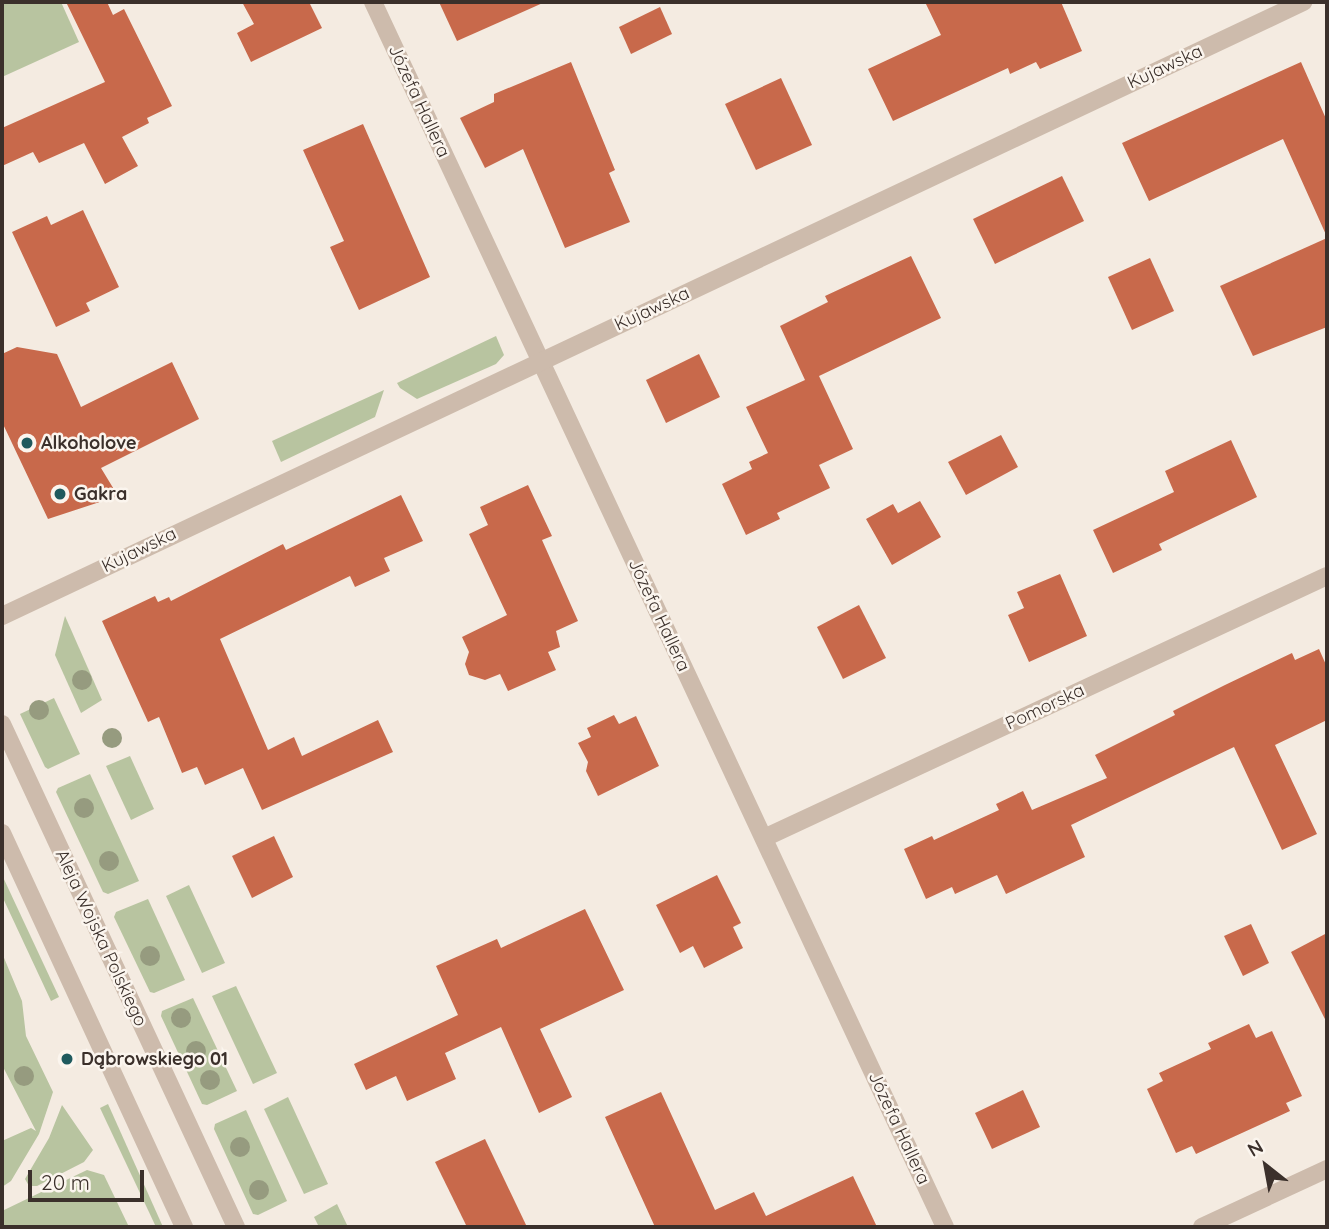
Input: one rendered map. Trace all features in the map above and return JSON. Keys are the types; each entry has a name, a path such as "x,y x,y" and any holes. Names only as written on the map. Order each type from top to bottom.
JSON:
{"street":[{"name":"Józefa Hallera","path":"373,2 945,1227"},
{"name":"Kujawska","path":"2,616 246,498 1303,2"},
{"name":"Pomorska","path":"764,838 1327,576"},
{"name":"Aleja Wojska Polskiego","path":"2,724 236,1227"},
{"path":"2,832 184,1227"},
{"path":"1202,1227 1327,1169"}],"green space":[{"path":"2,2 61,2 79,42 2,77"},
{"path":"496,336 504,355 496,364 417,399 397,383"},
{"path":"384,390 375,417 281,462 272,441"},
{"path":"65,616 102,700 81,713 55,655"},
{"path":"54,698 80,754 48,769 20,714"},
{"path":"130,756 154,809 131,820 106,766"},
{"path":"90,774 139,881 108,894 103,892 56,792 58,788"},
{"path":"2,875 59,997 51,1001 2,896"},
{"path":"189,885 225,963 202,973 166,896"},
{"path":"148,899 185,980 154,993 150,992 114,917 116,912"},
{"path":"2,953 22,1001 26,1036 53,1092 39,1134 11,1181 2,1187 2,1141 31,1128 36,1131 2,1065"},
{"path":"236,986 277,1073 253,1084 212,996"},
{"path":"193,998 237,1091 207,1105 202,1104 161,1016 162,1011"},
{"path":"288,1097 328,1184 304,1194 264,1109"},
{"path":"108,1104 163,1227 156,1227 100,1108"},
{"path":"62,1105 93,1150 84,1162 37,1186 29,1186 25,1179 49,1138"},
{"path":"246,1110 287,1201 258,1215 253,1214 214,1129 215,1124"},
{"path":"87,1170 104,1175 129,1227 2,1227 2,1211"},
{"path":"337,1204 348,1227 319,1227 314,1217"}],"building":[{"path":"66,2 107,2 113,15 124,9 172,106 147,118 149,123 122,137 138,166 105,184 84,143 39,163 33,152 2,166 2,128 105,82"},
{"path":"242,2 309,2 322,28 251,62 237,33 254,24"},
{"path":"439,2 545,2 457,41"},
{"path":"925,2 1061,2 1082,51 1040,69 1036,62 1010,74 1008,68 893,121 868,69 941,35"},
{"path":"660,7 672,34 631,54 619,27"},
{"path":"571,62 615,170 609,173 630,222 565,248 523,149 485,168 460,118 494,102 494,94"},
{"path":"1301,62 1327,121 1327,237 1283,139 1149,201 1122,143"},
{"path":"781,78 812,145 756,170 725,104"},
{"path":"363,124 430,277 359,310 330,247 344,241 303,150"},
{"path":"1062,176 1084,221 995,264 973,219"},
{"path":"83,210 119,287 86,303 90,311 56,327 12,232 47,216 51,225"},
{"path":"1327,238 1327,327 1253,356 1220,286"},
{"path":"911,256 941,318 819,376 853,449 819,465 830,488 777,513 780,519 746,535 722,484 752,469 749,462 768,453 746,407 805,380 780,326 828,302 825,296"},
{"path":"1150,258 1174,311 1132,330 1108,277"},
{"path":"17,347 57,354 81,407 172,362 199,419 101,468 118,496 48,519 2,422 2,354"},
{"path":"699,354 720,397 666,423 646,380"},
{"path":"1001,435 1018,467 966,495 948,462"},
{"path":"1231,440 1257,497 1159,544 1162,550 1113,573 1093,530 1174,492 1165,471"},
{"path":"528,485 552,536 542,540 578,621 556,631 560,647 548,652 556,670 508,691 500,674 485,680 469,675 465,664 469,652 462,637 507,615 469,534 488,525 480,507"},
{"path":"401,495 423,541 384,558 390,571 355,587 350,576 220,639 268,750 294,737 302,756 378,720 393,752 262,810 243,768 205,785 197,767 182,773 159,717 148,722 102,621 155,596 158,602 169,597 171,601 283,544 286,550"},
{"path":"920,501 941,537 892,565 866,519 893,504 898,513"},
{"path":"1060,574 1087,636 1029,662 1008,615 1024,608 1017,592"},
{"path":"859,605 886,658 843,679 817,627"},
{"path":"1319,649 1327,667 1327,720 1275,745 1317,834 1282,850 1234,747 1071,825 1085,857 1006,894 997,875 955,894 952,887 926,899 904,849 932,836 934,840 999,810 996,804 1023,791 1032,810 1107,778 1095,755 1175,715 1173,711 1292,653 1295,660"},
{"path":"614,715 619,724 636,716 659,766 598,796 586,771 588,762 578,743 591,737 587,728"},
{"path":"274,836 293,877 252,898 232,856"},
{"path":"717,875 741,923 733,927 743,948 704,968 693,946 680,953 656,905"},
{"path":"585,909 624,990 540,1029 572,1097 539,1113 501,1027 445,1053 456,1079 407,1101 396,1076 366,1090 354,1064 458,1015 436,966 497,939 501,948"},
{"path":"1251,924 1269,963 1243,976 1224,936"},
{"path":"1327,933 1327,1023 1291,952"},
{"path":"1249,1024 1256,1038 1272,1031 1302,1096 1286,1103 1290,1111 1196,1154 1192,1146 1176,1153 1147,1089 1163,1081 1159,1073 1211,1049 1208,1043"},
{"path":"1023,1090 1040,1127 992,1149 975,1113"},
{"path":"661,1092 715,1210 754,1192 766,1216 853,1176 877,1227 655,1227 605,1117"},
{"path":"485,1139 527,1227 467,1227 435,1162"}],"place":[{"name":"Alkoholove","path":"27,443"},
{"name":"Gakra","path":"60,494"},
{"name":"Dąbrowskiego 01","path":"67,1059"}]}
